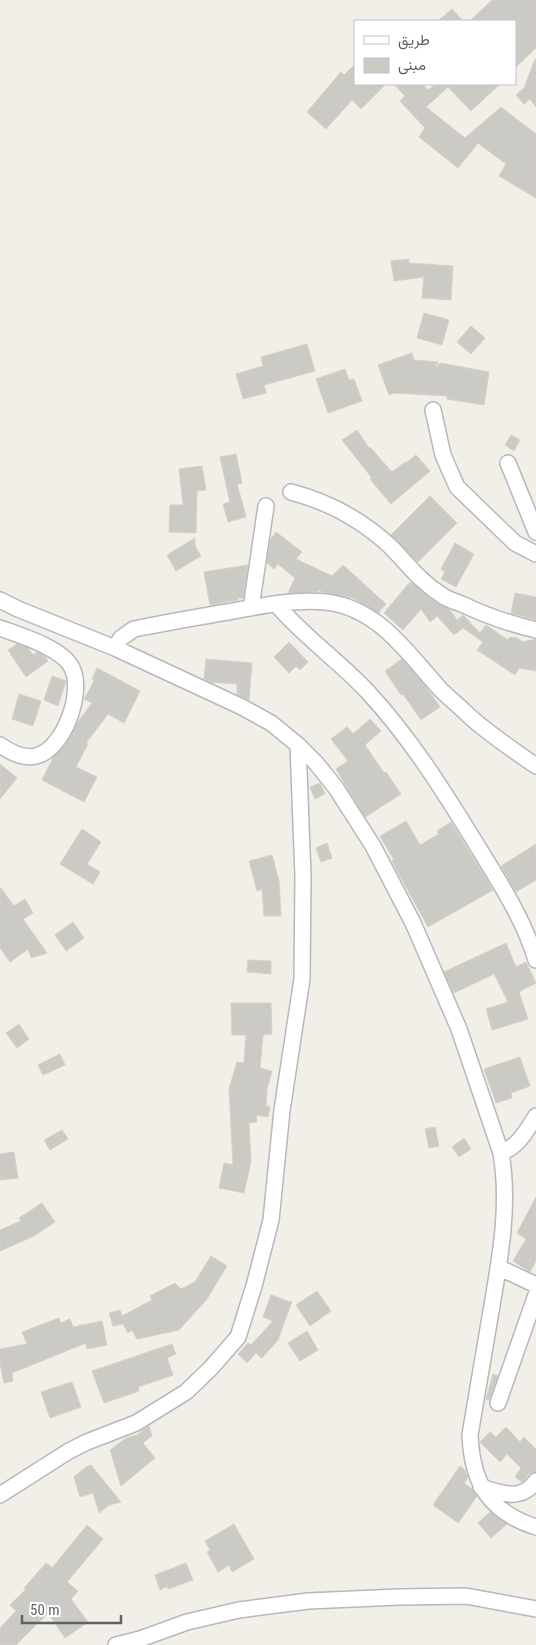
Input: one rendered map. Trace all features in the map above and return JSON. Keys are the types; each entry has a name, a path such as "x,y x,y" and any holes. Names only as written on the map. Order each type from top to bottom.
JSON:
{"street":[{"path":"433,410 443,455 457,487 515,543 536,554"},
{"path":"508,463 530,504 536,532"},
{"path":"290,492 314,498 345,513 368,528 392,549 419,579 444,597 512,624 536,630"},
{"path":"251,608 266,506"},
{"path":"0,600 115,648 242,707 271,723 316,763 336,788 373,846 413,924 459,1029 501,1153 506,1212 470,1435 472,1462 481,1487 487,1497 506,1514 536,1527"},
{"path":"115,648 121,638 134,629 276,604 326,602 340,605 367,616 383,626 442,691 469,716 536,766"},
{"path":"276,604 293,624 366,690 416,750 510,899 528,936 536,960"},
{"path":"0,628 41,643 61,656 72,667 77,688 67,723 51,748 35,756 22,756 0,746"},
{"path":"0,1496 69,1451 136,1423 186,1392 211,1368 238,1337 254,1286 271,1220 282,1110 302,979 303,876 298,745"},
{"path":"501,1153 510,1149 519,1141 536,1116"},
{"path":"498,1267 536,1285"},
{"path":"498,1403 536,1295"},
{"path":"481,1487 512,1495 524,1491 536,1481"},
{"path":"116,1645 140,1639 187,1622 239,1610 308,1601 466,1596 536,1609"}],"building":[{"path":"492,0 536,0 536,48 516,67 516,20 471,20"},
{"path":"452,9 462,20 439,20"},
{"path":"535,59 536,107 530,99 524,104 516,95 524,88"},
{"path":"354,65 354,85 385,85 361,109 352,100 326,129 307,112 341,72 344,75"},
{"path":"395,85 424,85 428,90 435,85 499,85 471,111 448,87 426,107 465,138 501,107 536,134 536,198 499,176 506,164 478,143 458,168 419,137 425,128 400,101 405,96"},
{"path":"409,259 409,263 453,266 451,300 422,298 424,277 394,281 391,261"},
{"path":"424,313 449,320 442,345 417,338"},
{"path":"471,326 485,338 471,354 457,342"},
{"path":"307,344 315,371 264,385 266,393 243,399 236,374 263,366 261,357"},
{"path":"412,353 414,360 438,362 435,369 440,363 489,372 484,405 447,399 447,396 394,393 389,395 378,365"},
{"path":"345,369 349,380 354,379 362,401 328,413 316,379"},
{"path":"357,430 369,448 392,472 416,455 430,471 391,504 342,440"},
{"path":"511,435 520,440 514,451 505,445"},
{"path":"236,454 242,483 237,484 246,517 228,522 223,504 230,502 220,457"},
{"path":"202,466 206,490 197,491 196,533 169,532 170,505 183,505 179,469"},
{"path":"430,496 457,523 418,562 391,535"},
{"path":"276,532 302,552 296,559 332,576 343,565 386,604 378,613 353,598 319,590 318,592 288,593 295,578 278,564 274,569 267,563 270,540"},
{"path":"195,538 195,546 201,556 176,571 167,555"},
{"path":"455,543 474,554 456,587 441,579 445,572 441,569"},
{"path":"248,565 243,598 210,605 204,572"},
{"path":"410,582 434,601 450,610 457,620 463,615 480,633 486,625 508,640 510,637 517,638 523,642 536,639 536,671 519,668 515,675 477,650 483,642 463,628 454,635 437,616 430,622 421,609 403,630 384,613"},
{"path":"515,593 536,597 536,620 511,613"},
{"path":"289,642 308,662 300,670 296,666 289,673 274,657"},
{"path":"17,644 28,648 33,655 37,652 45,656 48,661 26,677 8,650"},
{"path":"206,659 252,663 249,700 237,694 237,684 210,682 204,679"},
{"path":"402,659 440,707 421,720 385,671"},
{"path":"97,668 140,691 124,723 108,714 86,743 88,744 76,767 97,777 84,802 42,780 54,756 63,748 92,703 84,699 94,681 92,679"},
{"path":"52,676 66,681 58,706 44,700"},
{"path":"19,694 41,701 33,726 12,719"},
{"path":"370,719 381,731 365,745 401,794 365,817 336,769 348,761 331,739 347,727 353,734"},
{"path":"0,764 17,778 0,799"},
{"path":"320,783 325,794 315,799 310,787"},
{"path":"406,821 420,845 439,834 437,831 451,822 493,890 428,927 380,836"},
{"path":"82,829 101,842 87,864 100,872 93,884 60,864"},
{"path":"327,843 332,858 321,862 316,848"},
{"path":"536,844 536,880 516,892 501,866"},
{"path":"272,855 279,881 281,916 264,916 262,889 257,891 249,861"},
{"path":"0,887 14,906 25,899 33,913 23,919 47,953 31,958 28,949 10,962 0,948"},
{"path":"73,922 84,938 66,951 55,935"},
{"path":"506,943 516,967 526,962 536,983 519,992 528,1019 492,1030 486,1009 508,1002 494,974 454,993 444,972"},
{"path":"248,960 271,961 271,974 247,972"},
{"path":"231,1003 271,1003 272,1034 263,1035 260,1068 272,1071 267,1089 266,1106 270,1107 268,1117 256,1115 257,1122 249,1123 251,1161 244,1193 219,1188 224,1163 233,1165 229,1089 237,1062 244,1063 246,1035 232,1035"},
{"path":"19,1024 29,1039 17,1048 6,1033"},
{"path":"60,1054 65,1065 43,1075 38,1065"},
{"path":"520,1057 530,1086 511,1093 512,1098 496,1103 484,1069"},
{"path":"435,1127 439,1146 429,1148 425,1129"},
{"path":"62,1130 68,1139 50,1150 44,1140"},
{"path":"464,1138 471,1149 459,1157 452,1147"},
{"path":"14,1152 18,1178 0,1180 0,1154"},
{"path":"536,1197 536,1261 530,1272 513,1261 526,1239 517,1233"},
{"path":"42,1203 55,1222 34,1236 0,1251 0,1230 21,1221 19,1218"},
{"path":"211,1256 227,1266 207,1299 179,1330 137,1339 132,1330 128,1333 123,1324 113,1326 109,1313 120,1310 122,1316 152,1300 150,1296 175,1283 181,1289 195,1282"},
{"path":"317,1291 331,1311 310,1326 296,1305"},
{"path":"271,1295 290,1302 292,1301 278,1340 262,1358 256,1353 247,1363 238,1354 248,1343 251,1345 273,1321 263,1317"},
{"path":"59,1318 61,1323 70,1319 73,1327 102,1321 107,1345 87,1349 86,1343 12,1373 13,1381 4,1383 0,1363 0,1349 27,1344 22,1332"},
{"path":"307,1331 318,1350 300,1361 288,1343"},
{"path":"172,1344 176,1354 167,1358 173,1375 138,1387 139,1391 104,1403 92,1371"},
{"path":"493,1374 498,1376 489,1400 486,1399"},
{"path":"72,1382 81,1407 50,1418 41,1392"},
{"path":"149,1426 152,1436 143,1443 155,1458 121,1486 110,1450 126,1438 137,1435"},
{"path":"506,1427 520,1442 524,1437 536,1449 536,1472 529,1474 522,1482 515,1477 521,1468 507,1454 500,1462 480,1442 490,1432 496,1437"},
{"path":"91,1465 121,1502 109,1505 99,1513 93,1493 80,1497 74,1477"},
{"path":"460,1466 465,1470 468,1478 464,1483 477,1496 458,1523 433,1505"},
{"path":"490,1512 507,1524 491,1538 478,1523"},
{"path":"234,1524 254,1559 232,1572 229,1565 218,1572 207,1552 210,1550 205,1541"},
{"path":"87,1525 103,1539 67,1582 78,1591 71,1599 88,1622 65,1638 48,1613 16,1645 0,1645 0,1628 16,1611 10,1605 26,1589 24,1588 46,1563 52,1568"},
{"path":"186,1563 193,1580 168,1589 167,1586 160,1590 155,1575"}]}
